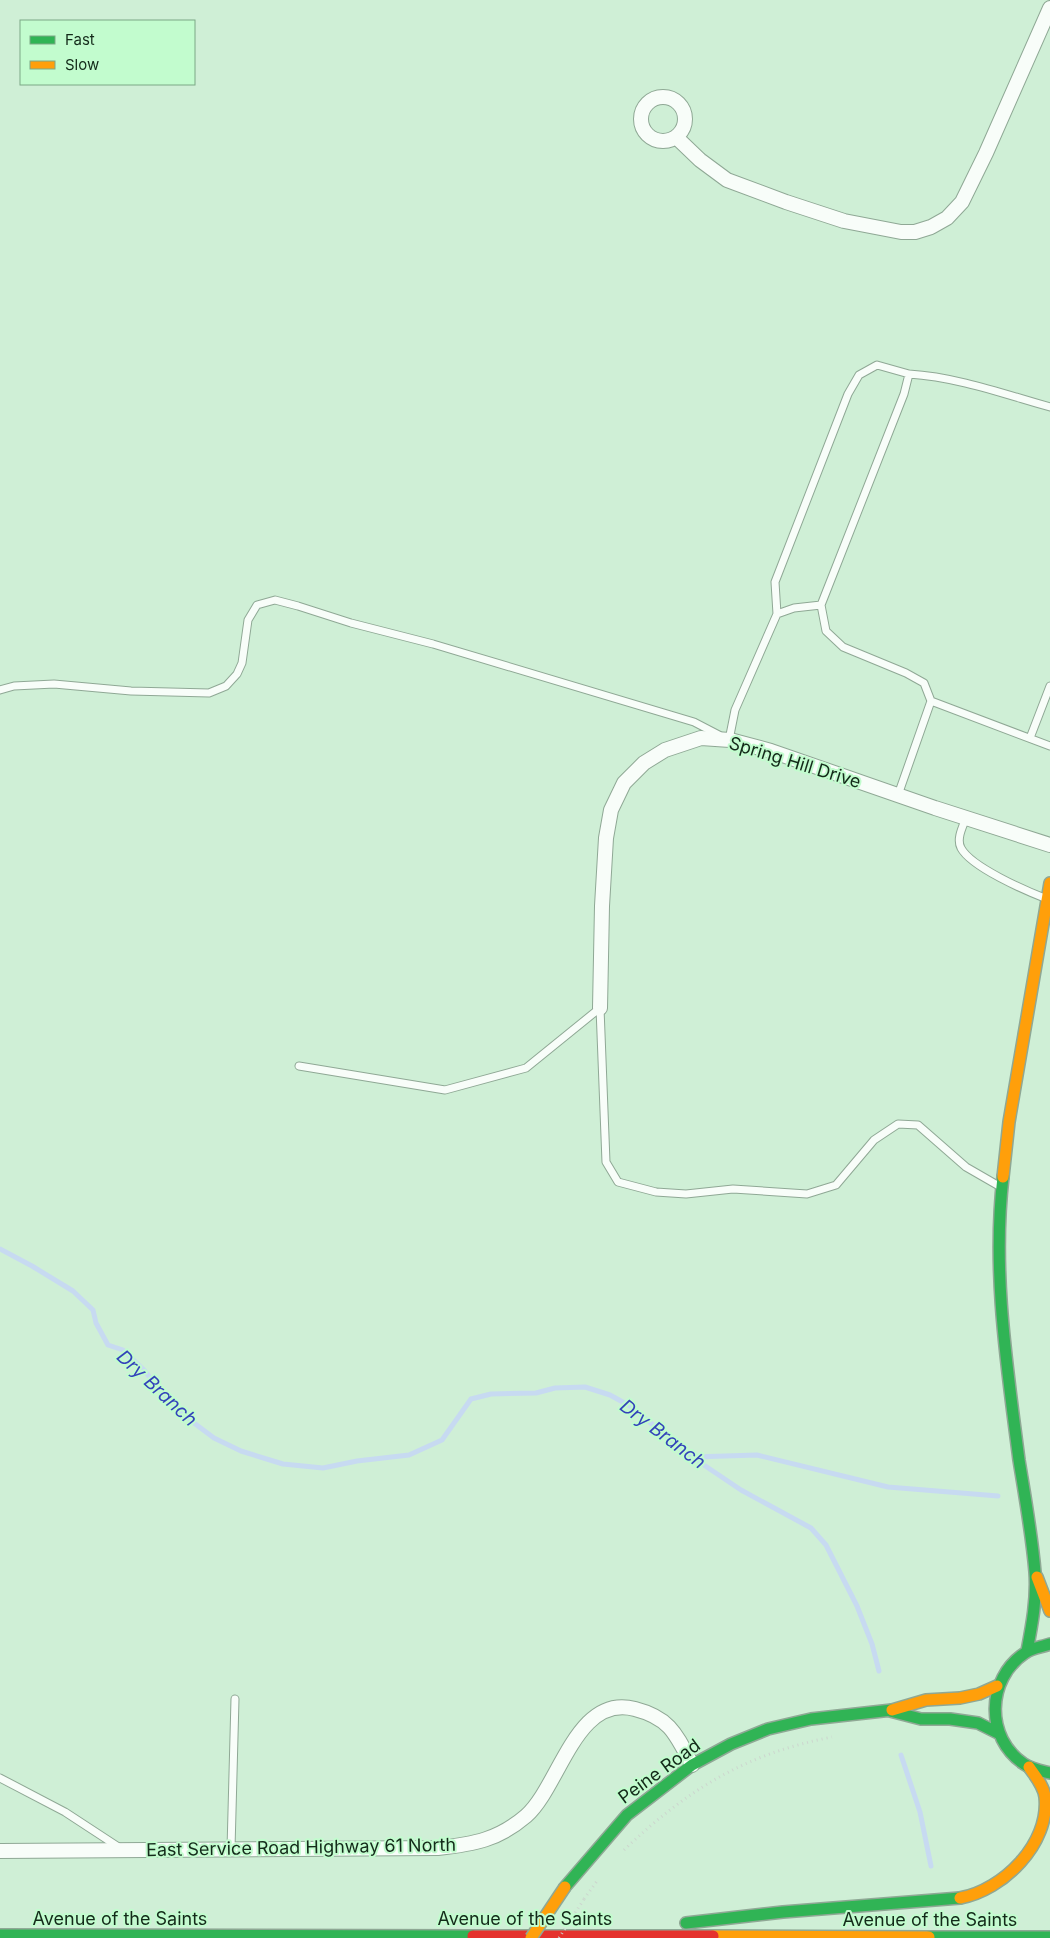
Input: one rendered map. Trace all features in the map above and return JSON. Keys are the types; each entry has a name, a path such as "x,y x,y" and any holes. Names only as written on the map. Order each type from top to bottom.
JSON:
{"main road":[{"path":"1027,1651 1033,1623 1035,1573 1003,1340 998,1272 1002,1188 1010,1113 1049,890"},
{"path":"1035,1573 1050,1611"},
{"path":"563,1937 782,1912 963,1898 980,1892 995,1883 1024,1859 1033,1846 1041,1830 1045,1797 1040,1782 1029,1767 1016,1758 998,1733 994,1718 997,1686 1004,1672 1014,1660 1027,1651 1050,1644"},
{"name":"Peine Road","path":"531,1938 565,1886 627,1815 692,1765 731,1744 768,1729 810,1719 890,1711 926,1700 960,1698 980,1694 997,1686"},
{"name":"Peine Road","path":"890,1711 921,1719 950,1718 978,1723 998,1733"},
{"path":"1029,1767 1050,1772"},
{"name":"Avenue of the Saints","path":"0,1935 1050,1937"}],"street":[{"path":"676,137 700,160 727,180 786,202 844,221 901,232 915,232 931,227 947,218 962,202 986,153 1050,8"},
{"name":"Spring Hill Drive","path":"600,1008 602,906 606,838 610,810 624,783 644,763 665,750 701,738 730,740 771,751 966,818 1050,844"},
{"name":"East Service Road Highway 61 North","path":"0,1851 438,1848 472,1844 500,1835 527,1815 547,1789 572,1742 591,1718 606,1711 625,1706 647,1712 667,1723 679,1739 692,1765"}],"lane":[{"path":"0,690 14,686 54,684 131,691 209,693 226,686 237,674 242,663 248,620 257,604 275,600 351,624 433,644 694,722 730,740 735,710 777,614 775,582 848,394 859,375 877,365 908,374 927,375 988,389 1050,407"},
{"path":"898,795 931,701 924,683 906,672 843,647 826,631 821,605 904,394 908,374"},
{"path":"777,614 794,608 821,605"},
{"path":"1030,738 1050,686"},
{"path":"931,701 1050,746"},
{"path":"966,818 960,837 960,846 975,862 1017,887 1049,890"},
{"path":"299,1066 445,1090 526,1068 600,1008"},
{"path":"600,1008 606,1162 618,1182 656,1192 686,1194 733,1189 807,1194 836,1185 874,1140 898,1124 918,1125 966,1167 1002,1188"},
{"path":"231,1849 235,1699"},
{"path":"0,1778 64,1812 122,1850"}],"path":[{"path":"622,1852 668,1810 732,1769 786,1748 838,1736"},
{"path":"563,1937 598,1879"}],"waterway":[{"name":"Dry Branch","path":"0,1249 73,1291 93,1310 96,1323 108,1345 123,1350 144,1370 167,1399 186,1417 214,1438 241,1451 283,1464 323,1468 357,1461 409,1455 442,1440 471,1399 491,1394 536,1393 555,1388 585,1387 610,1395 630,1406 692,1457 741,1490 811,1528 826,1545 857,1606 872,1644 879,1671"},
{"path":"693,1457 757,1455 888,1487 998,1496"},
{"name":"Dry Branch","path":"901,1755 920,1812 931,1866"}],"traffic: fast":[{"path":"1003,1177 999,1248 1002,1319 1014,1425 1035,1572 1035,1602 1027,1651"},
{"path":"1050,1644 1027,1651 1012,1664 1003,1678 997,1693 995,1709 1002,1739 1011,1753 1027,1766 1050,1773"},
{"path":"565,1887 627,1815 692,1765 731,1744 768,1729 811,1719 892,1710"},
{"path":"890,1711 921,1719 950,1719 978,1723 998,1733"},
{"path":"686,1923 783,1912 960,1898"},
{"path":"0,1935 473,1936"},
{"path":"929,1937 1050,1937"}],"traffic: slow":[{"path":"1003,1177 1009,1122 1050,883"},
{"path":"1037,1577 1050,1611"},
{"path":"892,1710 926,1700 960,1698 979,1694 997,1686"},
{"path":"960,1898 976,1893 1007,1875 1032,1848 1045,1815 1045,1797 1041,1785 1029,1767"},
{"path":"531,1938 565,1887"},
{"path":"713,1936 929,1937"}],"traffic: jam":[{"path":"473,1936 713,1936"}]}
